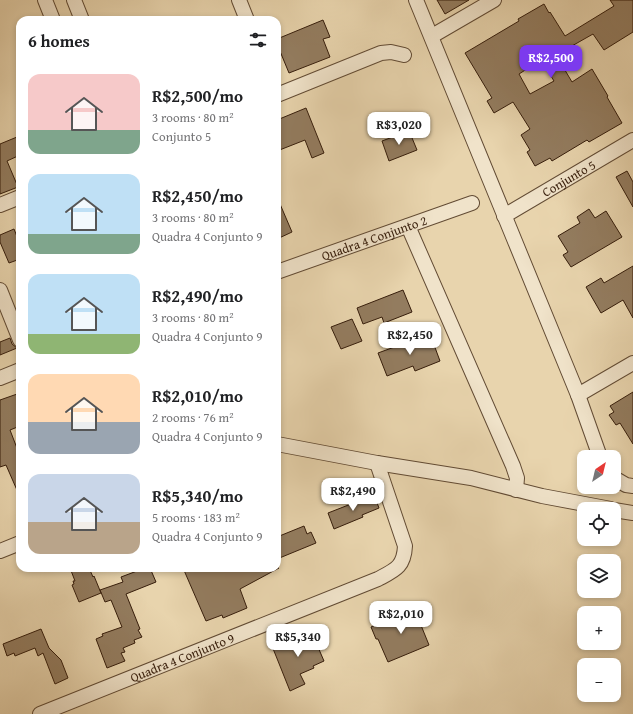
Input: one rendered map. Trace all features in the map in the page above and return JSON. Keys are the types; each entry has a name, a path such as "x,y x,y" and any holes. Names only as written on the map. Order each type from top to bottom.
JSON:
{"street":[{"path":"45,0 51,16"},
{"path":"74,0 80,16"},
{"path":"239,0 245,16"},
{"path":"416,0 578,395 597,450"},
{"path":"432,36 494,0"},
{"path":"281,93 382,53 391,52 404,55"},
{"name":"Conjunto 5","path":"504,216 633,140"},
{"path":"0,205 16,199"},
{"name":"Quadra 4 Conjunto 2","path":"281,271 472,203"},
{"path":"408,226 513,466 517,478 516,490"},
{"path":"0,290 16,330"},
{"path":"578,395 633,363"},
{"path":"0,378 16,372"},
{"path":"281,445 377,463 471,478 516,490 577,503"},
{"name":"Quadra 4 Conjunto 9","path":"40,714 370,582 395,570 402,563 405,555 405,546 377,463"},
{"path":"621,482 626,485 633,486"},
{"path":"621,511 633,513"},
{"path":"0,551 16,545"}],"building":[{"path":"437,0 469,0 445,14"},
{"path":"610,0 633,0 633,32 604,50 593,34 556,55 572,82 592,69 622,123 589,142 587,140 552,161 550,158 535,166 527,152 530,150 521,135 530,129 513,102 494,113 487,101 492,98 465,53 519,21 518,19 544,4 565,36 614,6","holes":["541,60 554,81 530,94 519,74"]},
{"path":"323,20 330,37 323,39 330,57 289,73 281,54 281,37"},
{"path":"306,108 324,153 312,158 305,140 281,149 281,118"},
{"path":"410,133 417,150 389,161 382,141 398,135 399,137"},
{"path":"16,137 16,157 7,161 16,182 16,188 0,194 0,144"},
{"path":"627,171 633,182 633,207 616,177"},
{"path":"281,206 292,232 281,237"},
{"path":"589,209 595,218 606,211 622,237 571,267 563,255 568,252 558,236 580,223 577,217"},
{"path":"14,229 16,234 16,260 9,263 0,242 0,235"},
{"path":"633,266 633,318 623,300 601,313 586,287 601,278 604,283"},
{"path":"403,290 412,312 384,323 382,317 363,324 357,308"},
{"path":"352,319 362,341 341,349 331,327"},
{"path":"430,334 440,361 415,371 413,366 387,376 378,353"},
{"path":"10,338 12,344 16,348 0,355 0,342"},
{"path":"633,392 633,444 620,423 616,425 609,415 614,412 610,406"},
{"path":"16,394 16,428 10,430 16,446 16,488 6,465 0,467 0,400"},
{"path":"374,495 379,508 362,515 363,517 334,529 328,513"},
{"path":"304,526 307,534 311,532 316,543 281,557 281,535"},
{"path":"72,572 91,572 101,593 79,602 72,585 74,584 73,581 75,581"},
{"path":"134,572 152,572 156,582 126,594 140,629 138,630 142,637 134,640 135,643 123,648 125,652 121,653 125,661 107,668 96,639 103,636 102,634 122,627 111,600 105,602 100,590 123,582 121,577"},
{"path":"185,572 272,572 240,589 247,608 223,618 222,615 206,621"},
{"path":"414,608 429,645 388,662 371,627"},
{"path":"41,629 49,648 61,660 68,678 55,684 43,653 38,656 35,648 15,656 14,653 7,656 3,644"},
{"path":"311,631 324,661 313,666 314,668 300,674 305,684 290,691 272,646"}]}
